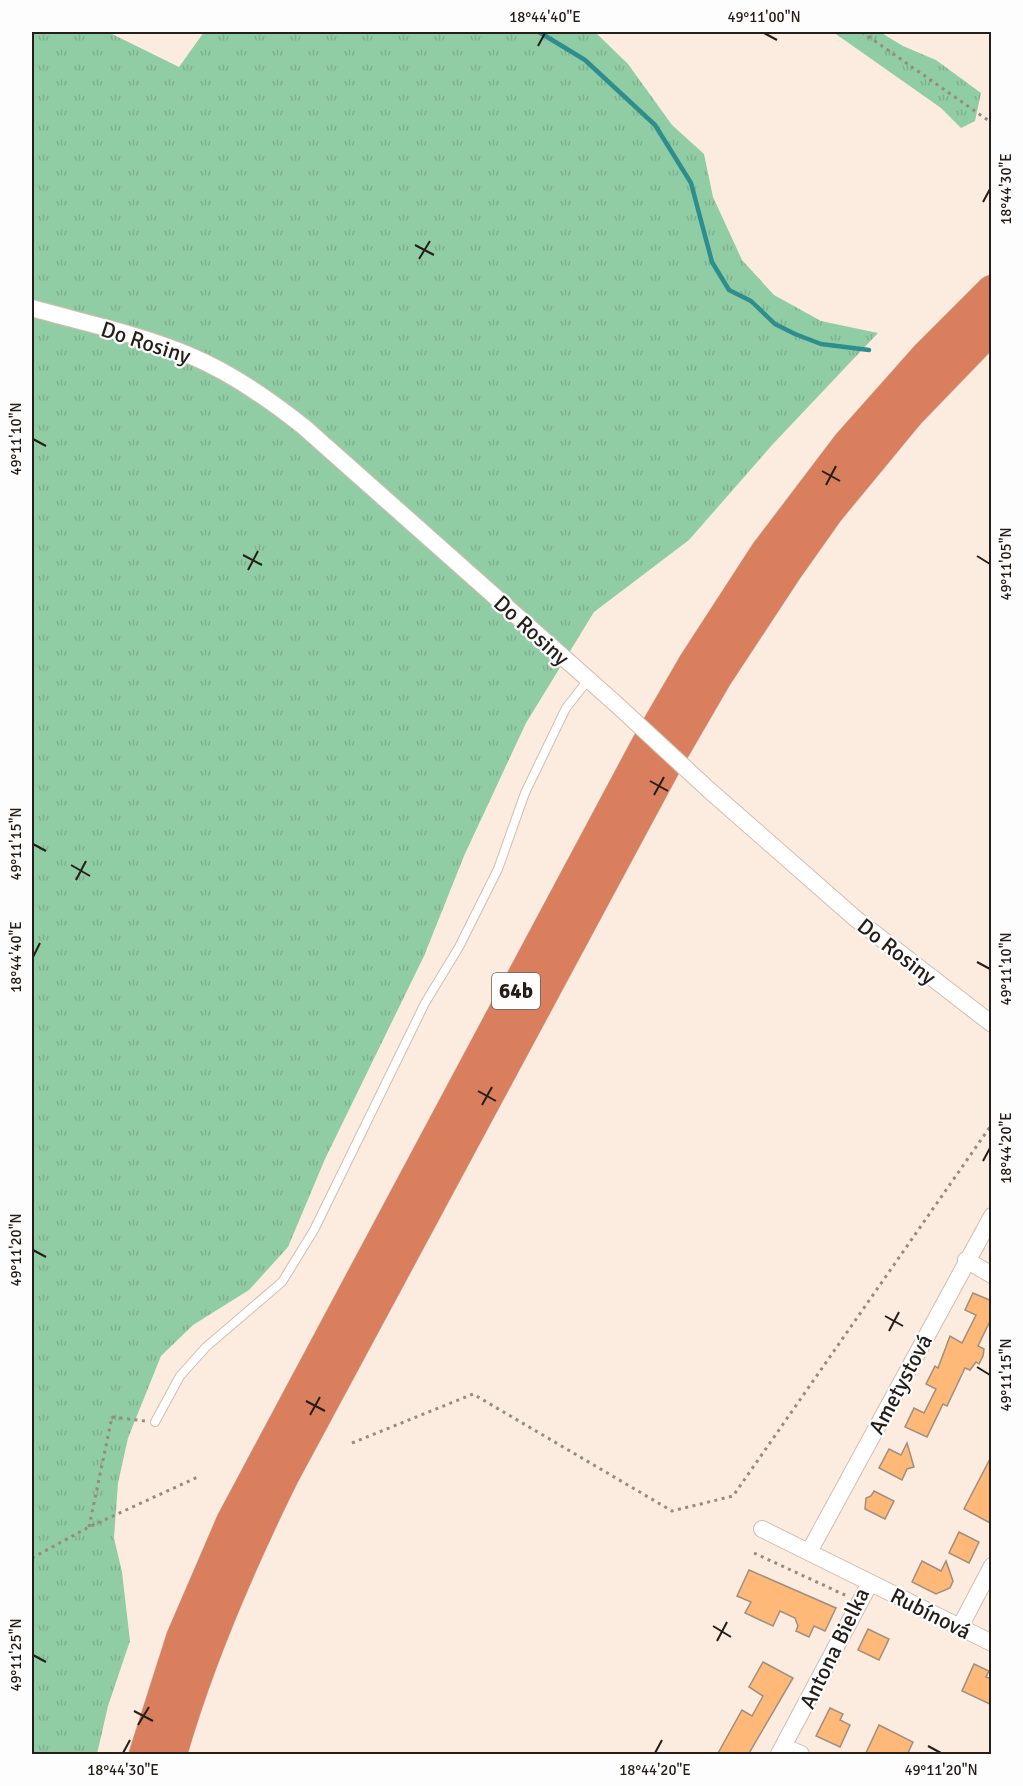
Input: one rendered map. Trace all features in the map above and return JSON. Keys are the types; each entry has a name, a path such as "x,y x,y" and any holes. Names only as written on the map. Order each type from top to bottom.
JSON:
{"highway":[{"name":"64b","path":"145,1755 182,1638 242,1503 647,745 727,612 808,496 888,399 992,291"},
{"name":"64b","path":"171,1755 206,1646 278,1486 674,748 750,623 828,511 908,414 992,327"}],"street":[{"name":"Do Rosiny","path":"32,308 191,356 230,375 274,403 322,442 856,919 992,1024"},
{"name":"Ametystová","path":"809,1552 992,1216"},
{"path":"966,1260 992,1275"},
{"name":"Antona Bielka","path":"762,1529 870,1583 782,1751"},
{"path":"960,1627 992,1566"},
{"name":"Rubínová","path":"870,1583 992,1643"},
{"path":"782,1751 801,1755"}],"lane":[{"path":"155,1422 180,1376 206,1347 282,1282 314,1230 425,1002 459,947 498,869 525,793 566,708 588,680"}],"path":[{"path":"862,32 992,123"},
{"path":"352,1443 473,1394 672,1511 734,1496 992,1124"},
{"path":"88,1527 112,1417 155,1422"},
{"path":"32,1558 88,1527 200,1476"},
{"path":"754,1553 852,1598"}],"green space":[{"path":"32,32 108,32 179,67 204,32 595,32 628,64 672,125 704,154 713,197 742,260 774,295 821,321 878,333 773,444 689,540 594,612 526,723 464,856 424,956 325,1159 288,1247 249,1290 193,1325 161,1356 128,1438 118,1483 114,1538 122,1572 130,1641 108,1706 97,1754 32,1754"},
{"path":"833,32 880,32 903,46 936,60 981,93 975,121 961,128 941,108"}],"building":[{"path":"973,1293 992,1301 992,1317 978,1346 984,1349 983,1356 979,1364 976,1362 970,1370 965,1368 947,1406 943,1404 927,1437 905,1427 914,1408 924,1413 936,1389 926,1384 935,1366 938,1368 950,1336 962,1343 976,1315 965,1310"},
{"path":"907,1443 914,1467 907,1469 902,1480 879,1468 889,1449 901,1455"},
{"path":"992,1455 992,1524 964,1509"},
{"path":"874,1491 894,1501 885,1519 865,1509 866,1498"},
{"path":"959,1532 979,1542 969,1563 949,1553"},
{"path":"922,1561 941,1571 946,1561 953,1581 950,1588 936,1594 912,1582"},
{"path":"749,1570 836,1608 825,1631 814,1626 809,1637 796,1631 798,1626 795,1618 780,1611 773,1626 745,1613 751,1602 737,1596"},
{"path":"868,1629 889,1639 879,1660 858,1650"},
{"path":"763,1662 793,1678 748,1755 717,1755 742,1710 752,1716 763,1696 749,1687"},
{"path":"974,1664 989,1671 986,1677 992,1679 992,1705 962,1691"},
{"path":"830,1708 843,1714 840,1720 850,1725 840,1747 816,1736"},
{"path":"879,1725 913,1742 907,1755 865,1755"}],"waterway":[{"path":"539,32 585,60 655,125 691,183 712,262 729,290 751,301 775,324 795,334 821,344 869,350"}]}
